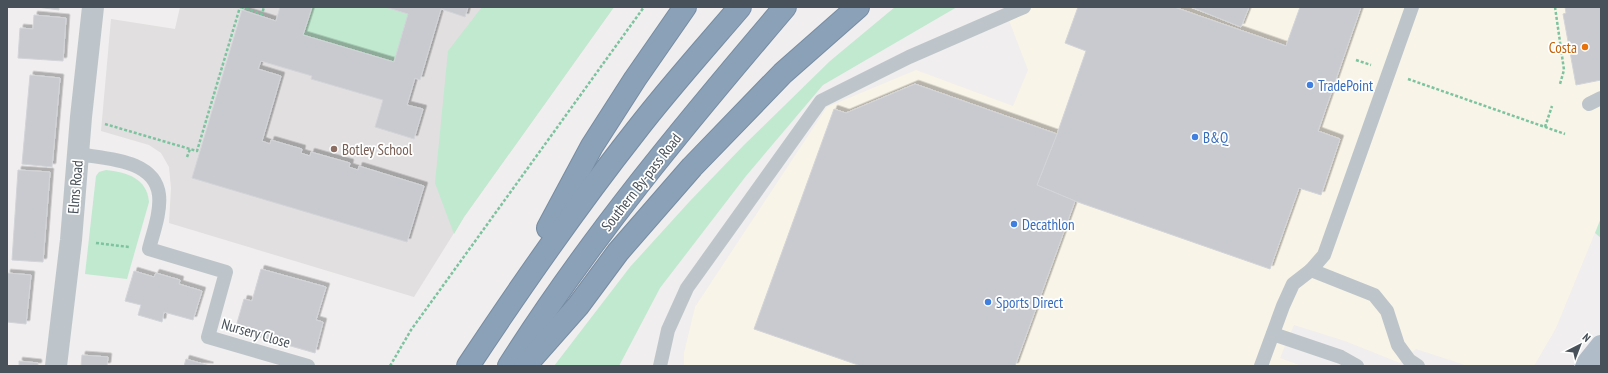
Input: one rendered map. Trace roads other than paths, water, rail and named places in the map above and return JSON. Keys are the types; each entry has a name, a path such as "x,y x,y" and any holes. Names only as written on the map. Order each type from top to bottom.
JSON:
{"highway":[{"path":"499,319 592,146 685,7"},
{"path":"468,366 576,209 635,131 740,7"},
{"name":"Southern By-pass Road","path":"509,366 530,333 601,232 703,104 785,7"},
{"path":"525,366 578,306 618,252 692,167 783,73 858,7"}],"main road":[{"path":"1585,366 1601,346"}],"street":[{"name":"Elms Road","path":"56,366 71,240 81,117 93,7"}],"lane":[{"path":"660,366 668,330 688,288 821,101 909,57 1024,7"},
{"path":"1261,366 1282,306 1293,284 1311,270 1324,256 1412,7"},
{"name":"Nursery Close","path":"78,154 125,162 139,168 149,175 157,185 159,197 157,216 149,250 226,272 208,337 308,366"},
{"path":"1311,270 1374,295 1387,311 1398,345 1409,360 1418,366"},
{"path":"1273,334 1341,357 1357,366"}],"place":[{"name":"Costa","path":"1585,47"},
{"name":"TradePoint","path":"1310,85"},
{"name":"B&Q","path":"1195,137"},
{"name":"Botley School","path":"334,149"},
{"name":"Decathlon","path":"1014,224"},
{"name":"Sports Direct","path":"988,302"}]}
